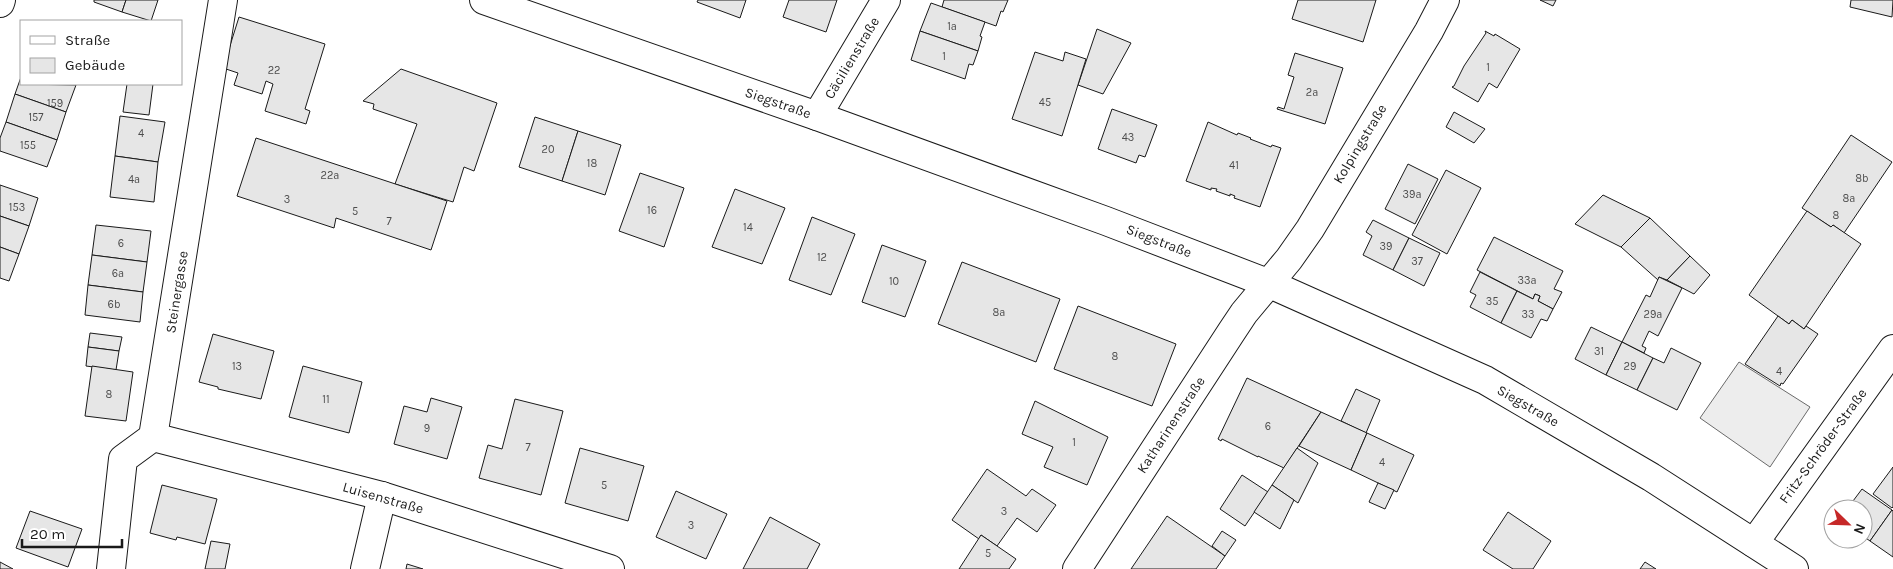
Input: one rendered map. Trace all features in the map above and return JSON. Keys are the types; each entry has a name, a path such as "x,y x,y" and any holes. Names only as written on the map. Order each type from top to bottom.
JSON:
{"street":[{"name":"Steinergasse","path":"153,437 223,0"},
{"name":"Siegstraße","path":"484,0 817,116 1106,221 1270,284 1485,380 1651,477 1794,569"},
{"name":"Cäcilienstraße","path":"817,116 886,0"},
{"name":"Kolpingstraße","path":"1270,284 1310,229 1445,0"},
{"name":"Katharinenstraße","path":"1077,569 1244,313 1270,284"},
{"name":"Fritz-Schröder-Straße","path":"1754,543 1893,349"},
{"name":"Luisenstraße","path":"153,437 382,496 610,569"},
{"path":"111,569 123,459 153,437"},
{"path":"365,569 382,496"}],"shaded area":[{"path":"1739,362 1810,407 1770,467 1700,418"}],"building":[{"path":"94,0 126,0 122,12 94,2"},
{"path":"126,0 158,0 151,20 122,12"},
{"path":"698,0 746,0 740,18 697,2"},
{"path":"789,0 837,0 826,32 783,17"},
{"path":"944,0 1008,0 1003,12 1001,11 996,26 942,7"},
{"path":"1298,0 1376,0 1363,42 1292,19"},
{"path":"1540,0 1556,0 1553,6"},
{"path":"1851,0 1893,0 1892,17 1850,7"},
{"path":"931,3 985,22 980,36 982,37 978,51 920,31"},
{"path":"239,17 325,44 305,109 310,111 306,124 265,111 273,84 266,81 262,94 234,85 238,73 223,68"},
{"path":"1097,29 1131,43 1103,94 1078,85"},
{"path":"920,31 978,51 973,65 969,64 965,79 911,60"},
{"path":"1485,31 1494,36 1495,34 1520,49 1497,88 1489,83 1478,102 1452,87 1486,33"},
{"path":"1035,52 1063,61 1065,52 1086,59 1062,136 1012,119"},
{"path":"1295,53 1343,68 1325,124 1277,109 1278,107 1284,109 1294,77 1288,75"},
{"path":"401,69 497,103 474,171 464,167 453,202 395,184 417,124 373,109 374,104 363,101"},
{"path":"20,80 20,85 76,85 66,112 15,94"},
{"path":"127,85 153,85 149,115 123,112"},
{"path":"15,94 66,112 57,140 6,122"},
{"path":"1112,109 1157,125 1145,157 1139,155 1136,163 1098,149"},
{"path":"1454,112 1485,129 1474,143 1446,127"},
{"path":"120,116 165,122 158,162 115,156"},
{"path":"535,117 578,131 562,181 519,167"},
{"path":"6,122 57,140 47,167 0,151 0,138"},
{"path":"1208,122 1237,135 1238,133 1271,147 1272,145 1281,148 1260,207 1234,198 1235,196 1230,194 1230,196 1216,191 1217,189 1211,188 1211,190 1186,181"},
{"path":"578,131 621,145 605,195 562,181"},
{"path":"1851,135 1892,162 1844,233 1802,208"},
{"path":"256,138 447,201 431,250 336,218 334,228 237,196"},
{"path":"115,156 158,162 154,202 110,197"},
{"path":"1408,164 1438,179 1415,224 1385,209"},
{"path":"1446,170 1481,188 1447,254 1412,235"},
{"path":"640,173 684,188 664,247 619,231"},
{"path":"0,185 38,198 29,226 0,216"},
{"path":"735,189 785,208 762,264 712,247"},
{"path":"1603,195 1650,218 1621,247 1575,224"},
{"path":"1807,211 1831,227 1833,225 1861,244 1804,329 1792,320 1789,324 1749,295"},
{"path":"0,216 29,226 19,254 0,247"},
{"path":"812,217 855,234 831,295 789,280"},
{"path":"1650,218 1690,256 1667,280 1659,277 1658,280 1621,247"},
{"path":"1373,220 1409,238 1393,270 1363,255 1372,236 1366,232"},
{"path":"96,225 151,231 147,262 92,255"},
{"path":"1494,237 1563,271 1554,289 1562,292 1553,309 1538,301 1540,296 1535,294 1533,299 1477,270"},
{"path":"1409,238 1440,253 1424,286 1393,270"},
{"path":"882,245 926,261 905,317 862,302"},
{"path":"0,247 19,254 9,281 0,278"},
{"path":"92,255 147,262 143,292 88,285"},
{"path":"1690,256 1710,275 1694,294 1667,280"},
{"path":"962,262 1060,299 1036,362 938,324"},
{"path":"1480,272 1517,291 1501,323 1470,307 1476,295 1470,292"},
{"path":"1659,277 1682,288 1658,336 1649,331 1642,346 1646,348 1644,353 1622,342 1646,295 1650,297"},
{"path":"88,285 143,292 140,322 85,315"},
{"path":"1517,291 1533,299 1535,294 1540,296 1538,301 1553,309 1547,321 1541,319 1531,338 1501,323"},
{"path":"1078,306 1176,344 1152,406 1054,369"},
{"path":"1778,316 1789,324 1792,320 1804,329 1806,326 1818,334 1780,386 1745,364"},
{"path":"1591,327 1622,342 1606,375 1575,359"},
{"path":"90,333 122,337 119,351 88,347"},
{"path":"213,334 274,351 261,399 218,389 218,387 199,382"},
{"path":"1622,342 1653,358 1637,390 1606,375"},
{"path":"88,347 119,351 116,370 86,366"},
{"path":"1671,348 1701,363 1677,410 1637,390 1653,358 1664,363"},
{"path":"92,366 133,372 126,421 85,416"},
{"path":"303,366 362,382 349,433 289,417"},
{"path":"1247,378 1321,412 1284,468 1222,439 1221,441 1218,439"},
{"path":"1356,389 1380,400 1366,433 1341,421"},
{"path":"431,398 462,407 447,459 394,444 404,406 427,412"},
{"path":"515,399 563,411 541,495 479,478 488,445 502,449"},
{"path":"1035,401 1108,437 1087,485 1044,467 1053,447 1022,434"},
{"path":"1321,412 1367,433 1351,470 1299,446"},
{"path":"1367,433 1414,455 1397,492 1351,470"},
{"path":"580,448 644,466 628,521 565,503"},
{"path":"1297,448 1318,463 1298,503 1272,485"},
{"path":"1893,467 1893,507 1892,508 1873,494"},
{"path":"987,469 1026,496 1032,489 1056,505 1037,532 1017,518 997,546 981,535 979,539 952,520"},
{"path":"1242,475 1268,492 1245,526 1220,509"},
{"path":"1378,483 1394,490 1385,509 1369,502"},
{"path":"162,485 217,499 205,544 177,537 176,540 150,533"},
{"path":"1272,485 1294,500 1280,529 1254,512"},
{"path":"1862,489 1892,510 1873,537 1873,499 1854,499"},
{"path":"676,491 727,514 706,559 656,537"},
{"path":"1892,510 1893,557 1873,543 1873,537"},
{"path":"30,511 82,529 68,567 16,548"},
{"path":"1508,512 1551,541 1533,569 1513,569 1483,550"},
{"path":"1167,516 1225,556 1216,569 1131,569"},
{"path":"770,517 820,544 807,569 743,569"},
{"path":"1222,531 1236,540 1225,556 1212,546"},
{"path":"981,535 1016,559 1009,569 959,569"},
{"path":"211,541 230,544 225,569 205,569"},
{"path":"0,562 13,569 0,569"},
{"path":"1645,562 1656,569 1640,569"},
{"path":"407,564 423,569 406,569"}]}
